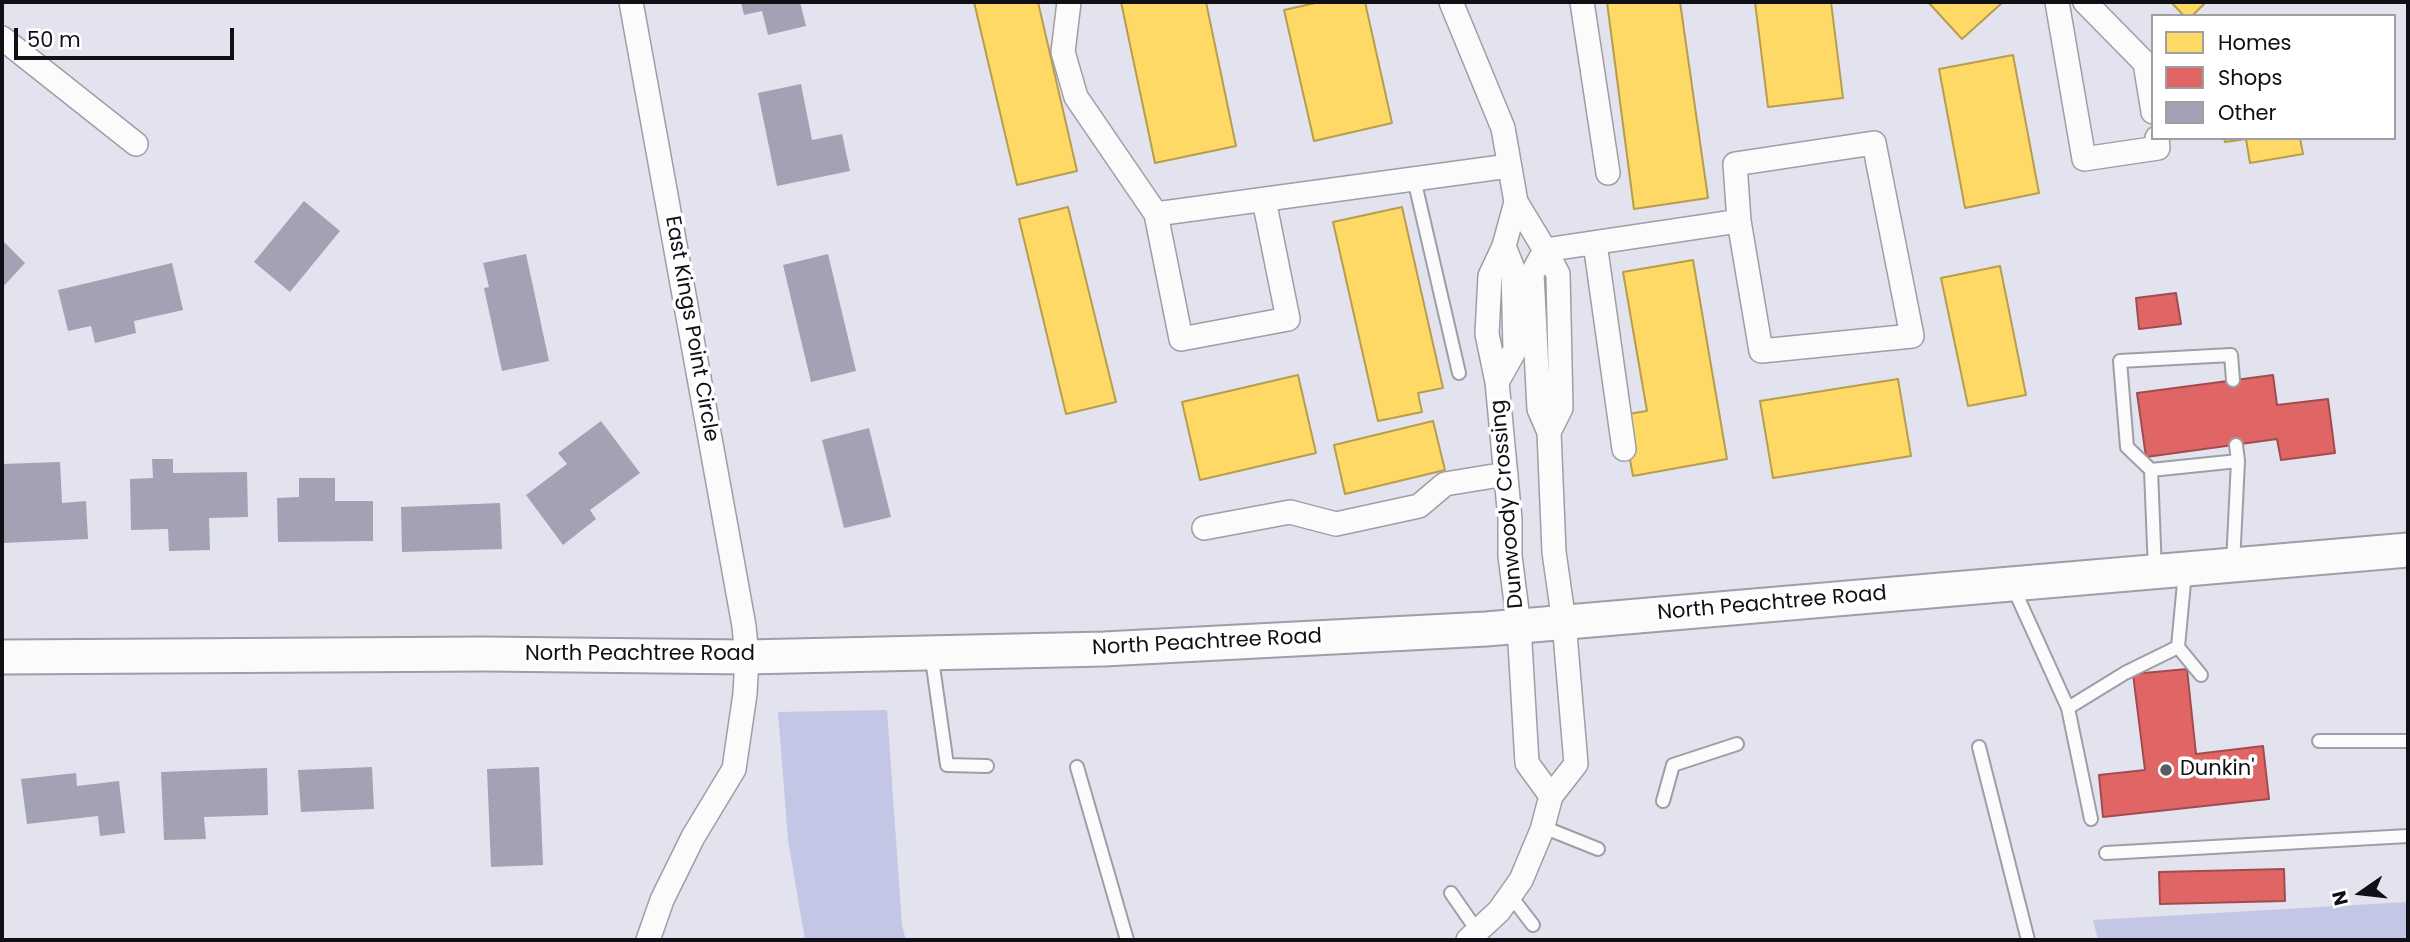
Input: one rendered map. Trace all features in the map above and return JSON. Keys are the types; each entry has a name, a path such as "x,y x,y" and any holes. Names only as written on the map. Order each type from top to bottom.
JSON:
{"street":[{"name":"East Kings Point Circle","path":"631,2 744,626 747,657 745,694 734,769 693,837 662,900 648,940"},
{"path":"1069,2 1063,52 1076,97 1156,214 1181,339 1287,319 1264,200"},
{"name":"Dunwoody Crossing","path":"1451,2 1503,128 1516,202 1558,274 1561,408 1549,432 1555,552 1576,764 1551,796 1527,763 1520,626 1510,556 1510,519 1497,382 1515,349 1513,269 1504,246 1516,202"},
{"path":"1582,2 1608,173"},
{"path":"2057,2 2084,159 2158,148 2157,140"},
{"path":"2085,2 2145,62 2151,100"},
{"path":"2,38 136,144"},
{"path":"1874,143 1912,336 1761,351 1740,221 1735,164 1874,143"},
{"path":"1156,214 1510,166"},
{"path":"1545,250 1740,221"},
{"path":"1595,243 1624,449"},
{"path":"1204,528 1290,512 1336,524 1419,506 1445,484 1506,474"},
{"name":"North Peachtree Road","path":"2,657 471,654 747,657 1104,649 1520,626 2408,550"},
{"path":"1473,936 1499,911 1521,880 1543,827 1551,796"}],"lane":[{"path":"1414,179 1459,373"},
{"path":"2201,675 2178,647 2170,570 2151,470 2127,447 2120,361 2231,355 2232,380"},
{"path":"2233,564 2238,461 2236,445"},
{"path":"2151,470 2238,461"},
{"path":"2011,583 2068,708 2091,819"},
{"path":"2068,708 2125,673 2178,647"},
{"path":"931,652 947,765 987,766"},
{"path":"2319,741 2408,741"},
{"path":"1663,801 1673,765 1737,744"},
{"path":"1979,747 2028,940"},
{"path":"1077,767 1127,940"},
{"path":"1543,827 1598,849"},
{"path":"2106,853 2408,836"},
{"path":"1451,894 1473,936"},
{"path":"1510,895 1533,925"}],"shaded area":[{"path":"887,710 902,926 906,940 805,940 788,840 778,712"},
{"path":"2408,902 2408,940 2098,940 2093,920"}],"building: Homes":[{"path":"974,2 1038,2 1077,171 1017,185"},
{"path":"1121,2 1206,2 1236,146 1155,163"},
{"path":"1320,2 1365,2 1392,123 1314,141 1284,10"},
{"path":"1607,2 1680,2 1708,198 1634,209"},
{"path":"1755,2 1831,2 1843,98 1768,107"},
{"path":"1928,2 2003,2 1962,39"},
{"path":"2171,2 2206,2 2194,14 2182,14"},
{"path":"2013,55 2039,193 1965,208 1939,69"},
{"path":"2246,140 2300,140 2303,154 2250,163"},
{"path":"1068,207 1116,402 1066,414 1019,219"},
{"path":"1402,207 1443,388 1418,393 1422,412 1378,421 1333,222"},
{"path":"1693,260 1727,459 1633,476 1622,415 1647,411 1623,272"},
{"path":"2000,266 2026,395 1968,406 1941,278"},
{"path":"1298,375 1316,453 1200,480 1182,402"},
{"path":"1898,379 1911,456 1773,478 1760,401"},
{"path":"1433,421 1445,470 1345,494 1334,445"}],"building: Shops":[{"path":"2176,293 2181,324 2139,329 2136,298"},
{"path":"2273,375 2277,405 2328,399 2335,453 2281,460 2277,439 2146,457 2137,393"},
{"path":"2187,669 2196,754 2263,746 2269,799 2103,817 2099,775 2145,770 2133,674"},
{"path":"2284,869 2285,901 2160,904 2159,872"}],"building: Other":[{"path":"741,2 800,2 806,26 768,35 762,11 744,15"},
{"path":"801,84 812,140 842,134 850,171 777,186 758,93"},
{"path":"304,201 340,231 290,292 254,262"},
{"path":"2,240 25,263 2,288"},
{"path":"526,254 549,361 502,371 484,288 489,287 483,263"},
{"path":"828,254 856,371 811,382 783,265"},
{"path":"172,263 183,310 134,321 136,333 95,343 91,326 68,331 58,290"},
{"path":"601,421 640,473 590,510 596,519 563,545 526,495 567,464 558,453"},
{"path":"869,428 891,517 844,528 822,440"},
{"path":"152,459 173,459 173,473 247,472 248,517 209,518 210,550 169,551 168,529 131,530 130,479 153,478"},
{"path":"60,462 62,503 86,501 88,539 4,543 2,464"},
{"path":"299,478 335,478 335,501 373,501 373,541 278,542 277,498 299,497"},
{"path":"500,503 502,549 402,552 401,507"},
{"path":"372,767 374,809 301,812 298,770"},
{"path":"539,767 543,865 491,867 487,769"},
{"path":"267,768 268,815 204,817 206,839 164,840 161,772"},
{"path":"76,773 77,786 119,781 125,833 100,836 98,816 27,824 21,779"}],"place":[{"name":"Dunkin'","path":"2166,770"}]}
